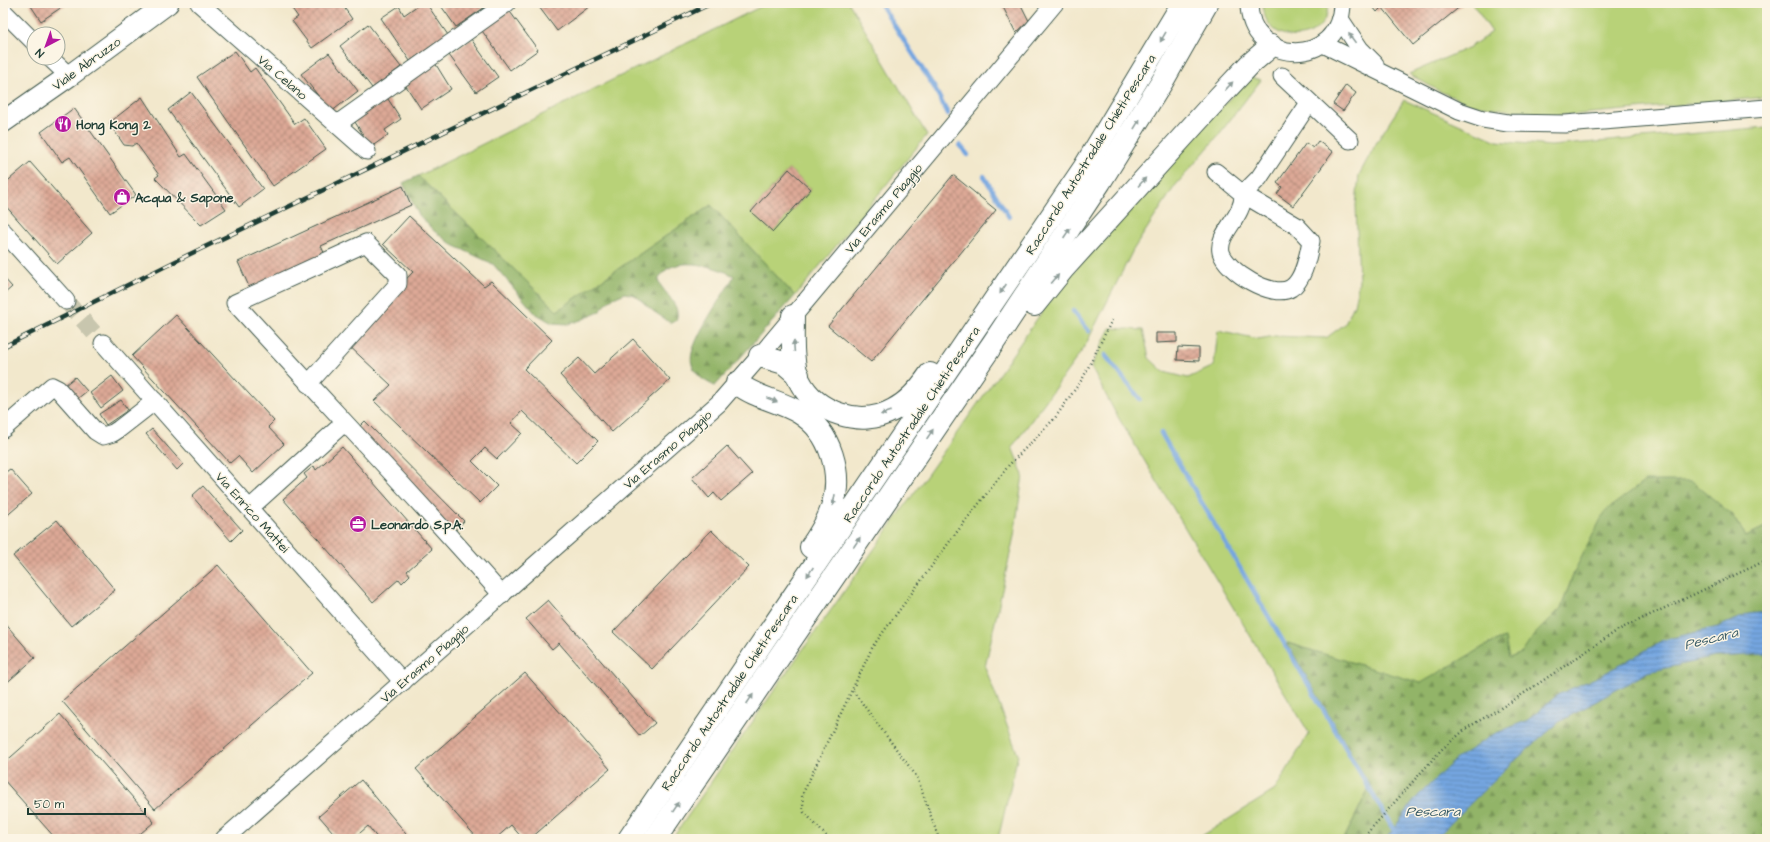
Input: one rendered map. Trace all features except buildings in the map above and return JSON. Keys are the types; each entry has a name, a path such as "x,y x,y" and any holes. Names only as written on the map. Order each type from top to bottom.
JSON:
{"highway":[{"name":"Raccordo Autostradale Chieti-Pescara","path":"628,839 990,309 1084,168 1183,3"},
{"name":"Raccordo Autostradale Chieti-Pescara","path":"654,839 983,358 1127,140 1204,9"},
{"path":"983,358 1005,346 1039,298 1063,269 1218,97 1250,64 1271,46"},
{"path":"794,316 793,343 798,375 806,391 815,401 832,411 857,418 872,417 887,413 901,406 923,384 966,321 990,309"},
{"path":"760,356 784,364 798,375"},
{"path":"737,383 757,395 790,408 808,418 823,435 835,467 836,487 830,513 819,536 776,598 778,620"}],"main road":[{"name":"Viale Abruzzo","path":"3,122 69,76 168,3"}],"street":[{"name":"Via Celano","path":"199,3 367,151"},
{"path":"337,124 507,3"},
{"name":"Via Erasmo Piaggio","path":"224,839 702,419 737,383 794,316 1055,3"},
{"path":"1249,3 1251,18 1257,32 1271,46 1294,52 1309,50 1322,44 1330,37 1341,11"},
{"path":"3,11 26,34"},
{"path":"1341,11 1360,49 1387,75"},
{"path":"1322,44 1459,111 1483,119 1508,123 1565,124 1767,108"},
{"path":"58,66 69,76"},
{"path":"1282,76 1350,140"},
{"path":"1216,172 1243,194 1297,226 1311,242 1306,268 1292,288 1278,292 1251,281 1226,263 1221,252 1221,240 1234,222 1243,203 1243,194 1259,178 1309,103"},
{"path":"3,231 66,301"},
{"path":"308,384 398,284 398,275 366,244 235,304 308,384 502,595"},
{"name":"Via Enrico Mattei","path":"103,342 403,682"},
{"path":"3,429 52,386 58,388 95,431 104,436 119,430 155,401"},
{"path":"250,508 344,423"}],"path":[{"path":"829,839 804,812 802,795 873,646 953,537 1009,465 1055,418 1083,378 1112,320"},
{"path":"1362,839 1441,750 1466,728 1514,700 1618,630 1767,560"},
{"path":"852,691 917,777 939,839"}],"green space":[{"path":"768,3 849,3 927,135 795,296 711,205 557,311 418,176","holes":["789,169 811,189 773,232 751,212"]},
{"path":"1263,3 1328,3 1325,17 1318,28 1308,34 1296,36 1283,34 1273,28 1266,18"},
{"path":"1472,3 1767,3 1767,97 1581,114 1543,116 1470,104 1439,91 1409,74 1470,47 1492,32"},
{"path":"1249,77 1261,80 1213,142 1175,186 1133,250 1084,348 1012,447 1023,475 1014,536 985,667 1018,755 998,839 672,839 784,676 1057,290"},
{"path":"1404,100 1497,141 1551,146 1767,127 1767,526 1746,536 1731,514 1575,570 1561,608 1534,635 1523,653 1509,659 1504,638 1483,647 1421,684 1288,643 1370,786 1344,839 1197,839 1275,790 1309,733 1115,412 1091,367 1110,328 1143,330 1149,358 1164,372 1188,378 1214,366 1218,330 1258,339 1275,336 1326,338 1345,324 1354,305 1359,281 1356,205 1359,175 1378,140"},
{"path":"418,176 557,311 711,205 795,296 715,386 698,375 692,364 691,356 694,345 700,333 734,276 715,268 692,264 681,264 671,267 663,272 658,281 672,300 677,310 676,320 671,323 653,311 635,295 625,293 611,299 599,312 581,320 568,324 552,323 535,313 493,264 453,245 434,231 419,215 403,183"},
{"path":"1645,481 1692,481 1731,514 1746,536 1767,526 1767,612 1748,614 1718,627 1664,640 1600,676 1559,694 1528,720 1494,734 1417,797 1386,839 1344,839 1370,786 1287,643 1421,683 1483,647 1505,638 1509,658 1522,653 1534,635 1561,608 1575,570 1605,511"},
{"path":"1767,654 1767,839 1435,839 1504,770 1559,722 1648,672 1714,657"}],"water":[{"name":"Pescara","path":"1767,612 1767,654 1714,657 1648,672 1559,722 1504,770 1435,839 1386,839 1417,797 1456,759 1494,734 1528,720 1559,694 1600,676 1664,640 1718,627 1748,614"}],"waterway":[{"path":"880,3 934,87 948,114"},
{"path":"960,145 968,155"},
{"path":"984,176 1009,217"},
{"path":"1073,311 1089,331"},
{"path":"1105,355 1140,399"},
{"path":"1161,433 1399,839"}],"tunnel":[{"path":"66,301 103,343"}],"railway":[{"path":"3,347 188,255 712,3"}],"place":[{"name":"Hong Kong 2","path":"63,124"},
{"name":"Acqua & Sapone","path":"122,197"},
{"name":"Leonardo S.p.A.","path":"358,524"}]}
